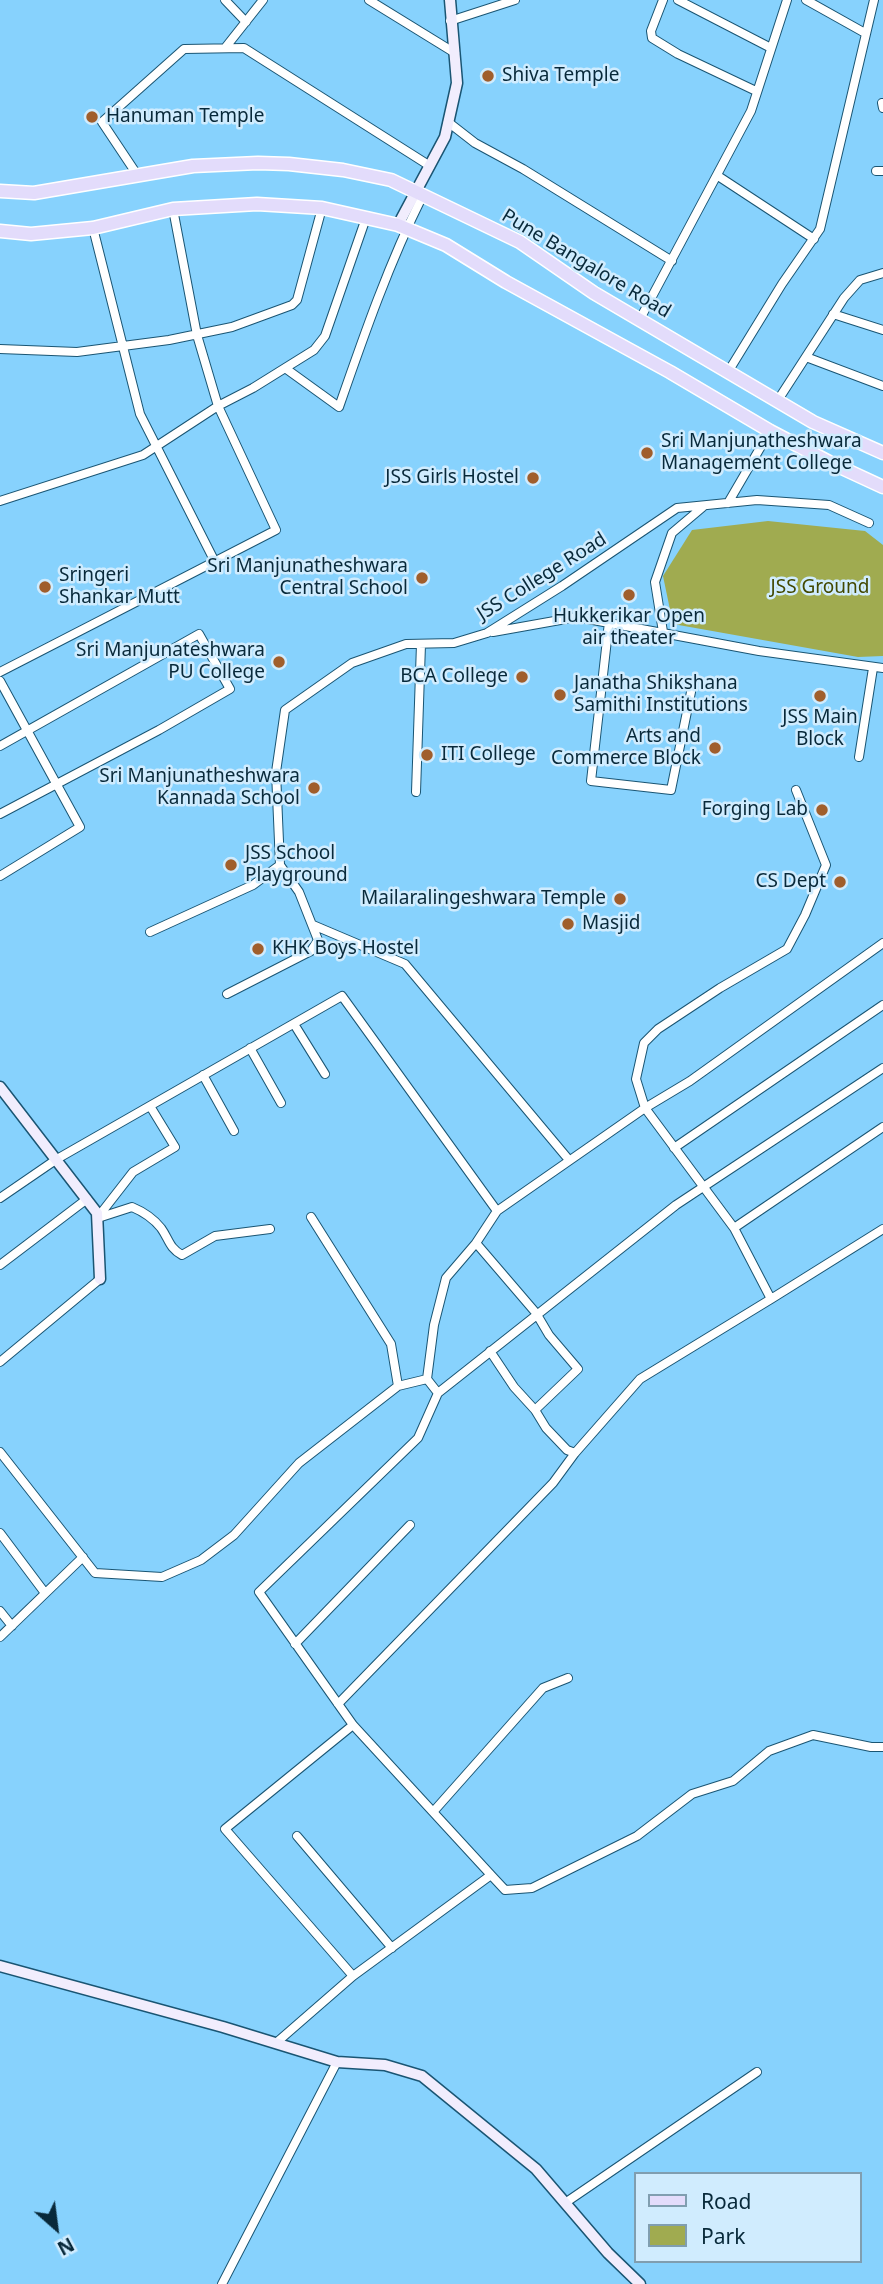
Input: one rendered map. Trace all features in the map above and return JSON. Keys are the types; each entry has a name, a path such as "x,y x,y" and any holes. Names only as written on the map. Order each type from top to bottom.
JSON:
{"main road":[{"name":"Pune Bangalore Road","path":"0,191 34,193 193,166 289,163 391,180 520,242 594,293 813,422 883,453"},
{"path":"0,231 31,234 93,228 173,209 257,204 322,208 402,227 446,245 506,282 670,372 770,431 883,487"}],"street":[{"path":"225,0 246,22"},
{"path":"225,48 263,0"},
{"path":"369,0 455,53"},
{"path":"285,368 339,407 402,227 445,137 457,83 450,0"},
{"path":"450,21 515,0"},
{"path":"663,0 651,30 652,38 678,54 756,91"},
{"path":"678,0 771,48"},
{"path":"640,319 751,111 787,0"},
{"path":"806,0 865,33"},
{"path":"728,372 782,284 820,229 874,0"},
{"path":"138,176 102,122 184,49 244,48 430,166"},
{"path":"882,103 883,108"},
{"path":"448,122 475,143 523,169 672,261"},
{"path":"718,176 814,239"},
{"path":"0,349 77,352 197,335 257,320 292,305 297,300 322,208"},
{"path":"0,672 276,530 218,406 197,335 173,209"},
{"path":"0,501 144,455 218,406 314,350 325,336 366,218"},
{"path":"93,228 140,414 215,562"},
{"path":"778,400 833,314 860,281 883,273"},
{"path":"833,314 883,330"},
{"path":"806,358 883,386"},
{"path":"727,503 770,431"},
{"name":"JSS College Road","path":"280,865 276,772 285,710 352,663 406,644 454,643 487,633 677,508 757,500 829,505 869,523"},
{"path":"663,632 655,582 672,533 705,505"},
{"path":"487,633 577,617 759,651 883,668"},
{"path":"609,622 591,781 671,790 691,692"},
{"path":"0,747 200,634 230,689 0,814"},
{"path":"416,792 421,644"},
{"path":"859,757 873,668"},
{"path":"0,681 80,827 0,876"},
{"path":"771,1299 733,1228 646,1108 636,1079 644,1043 658,1029 787,949 826,865 796,790"},
{"path":"150,932 253,886 280,865 299,892 318,940 311,951 227,994"},
{"path":"313,925 405,964 569,1160"},
{"path":"438,1393 426,1379 434,1325 446,1278 476,1243 498,1211 646,1108 690,1082 883,943"},
{"path":"0,1198 57,1159 342,996 498,1211"},
{"path":"674,1148 883,1005"},
{"path":"294,1024 325,1074"},
{"path":"250,1048 281,1103"},
{"path":"883,1068 676,1205 438,1393 418,1438 259,1592 353,1725 505,1890 532,1888 638,1836 691,1794 733,1781 769,1751 813,1735 883,1747"},
{"path":"203,1075 234,1131"},
{"path":"0,1087 97,1213 100,1279 0,1362"},
{"path":"97,1218 133,1172 176,1147 150,1106"},
{"path":"733,1228 883,1127"},
{"path":"0,1265 87,1199"},
{"path":"97,1218 132,1207 145,1212 162,1229 173,1250 182,1255 215,1236 270,1229"},
{"path":"311,1217 391,1344 398,1386"},
{"path":"338,1704 553,1483 575,1453 640,1379 883,1228"},
{"path":"476,1243 536,1313 549,1335 578,1369 535,1409"},
{"path":"490,1351 514,1387 535,1409 545,1428 567,1450 575,1453"},
{"path":"0,1452 95,1573 162,1577 201,1560 234,1535 299,1463 398,1386 426,1379"},
{"path":"295,1643 410,1525"},
{"path":"0,1534 45,1593"},
{"path":"0,1637 83,1557"},
{"path":"0,1611 12,1626"},
{"path":"433,1812 543,1688 568,1678"},
{"path":"353,1725 225,1829 353,1976"},
{"path":"297,1836 392,1948"},
{"path":"276,2043 353,1976 491,1875"},
{"path":"0,1966 337,2062 385,2065 422,2076 536,2169 608,2253 640,2284"},
{"path":"222,2284 337,2062"},
{"path":"565,2203 757,2071"}],"green space":[{"name":"JSS Ground","path":"768,521 865,531 883,545 883,656 858,657 673,624 663,576 692,530"}],"place":[{"name":"Shiva Temple","path":"488,76"},
{"name":"Hanuman Temple","path":"92,117"},
{"name":"Sri Manjunatheshwara Management College","path":"647,453"},
{"name":"JSS Girls Hostel","path":"533,478"},
{"name":"Sri Manjunatheshwara Central School","path":"422,578"},
{"name":"Sringeri Shankar Mutt","path":"45,587"},
{"name":"Hukkerikar Open air theater","path":"629,595"},
{"name":"Sri Manjunateshwara PU College","path":"279,662"},
{"name":"BCA College","path":"522,677"},
{"name":"Janatha Shikshana Samithi Institutions","path":"560,695"},
{"name":"JSS Main Block","path":"820,696"},
{"name":"Arts and Commerce Block","path":"715,748"},
{"name":"ITI College","path":"427,755"},
{"name":"Sri Manjunatheshwara Kannada School","path":"314,788"},
{"name":"Forging Lab","path":"822,810"},
{"name":"JSS School Playground","path":"231,865"},
{"name":"CS Dept","path":"840,882"},
{"name":"Mailaralingeshwara Temple","path":"620,899"},
{"name":"Masjid","path":"568,924"},
{"name":"KHK Boys Hostel","path":"258,949"}]}
